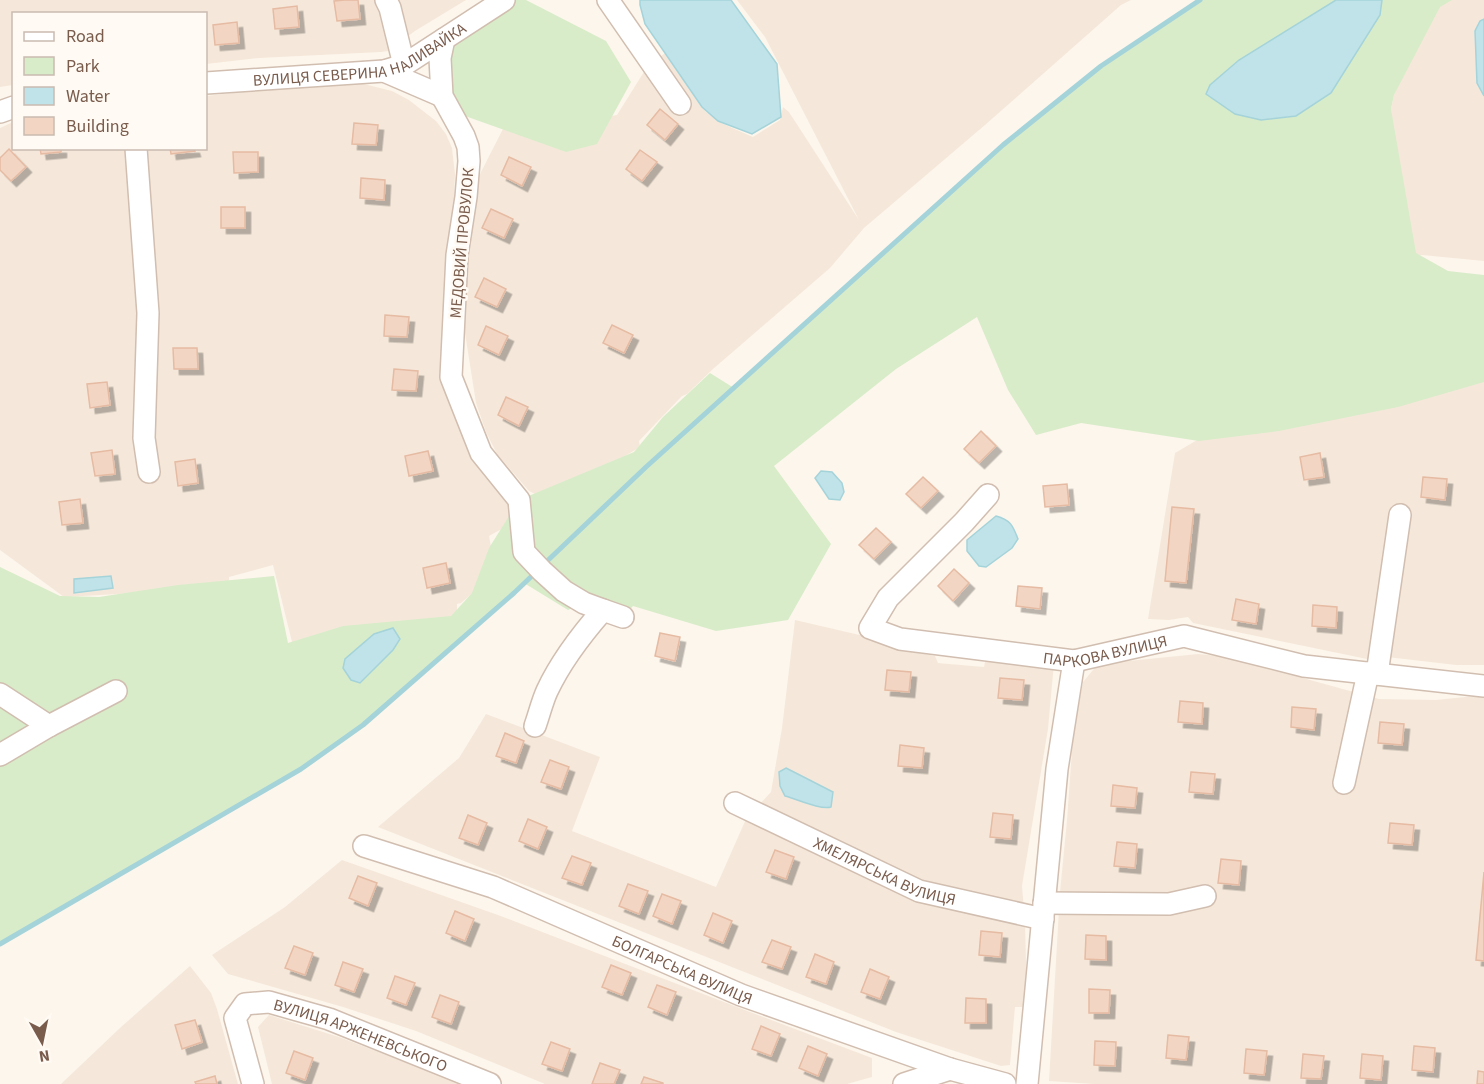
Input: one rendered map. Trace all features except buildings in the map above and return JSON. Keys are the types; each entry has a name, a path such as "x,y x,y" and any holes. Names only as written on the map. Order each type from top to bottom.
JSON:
{"street":[{"path":"386,0 390,8 394,68 442,96"},
{"name":"ВУЛИЦЯ СЕВЕРИНА НАЛИВАЙКА","path":"207,83 394,68 504,0"},
{"path":"608,0 680,104"},
{"name":"МЕДОВИЙ ПРОВУЛОК","path":"444,39 440,58 442,96 464,136 469,161 457,255 451,377 481,453 519,500 524,552 564,591 584,603 623,617"},
{"path":"136,150 148,313 144,438 148,472"},
{"name":"ПАРКОВА ВУЛИЦЯ","path":"988,495 888,598 870,628 900,639 1074,661 1184,636 1304,666 1484,686"},
{"path":"1344,783 1372,674 1400,515"},
{"path":"535,726 546,692 564,659 603,610"},
{"path":"1027,1084 1057,769 1074,661"},
{"path":"0,755 49,726 116,692"},
{"path":"0,694 49,726"},
{"name":"ХМЕЛЯРСЬКА ВУЛИЦЯ","path":"735,803 920,891 1043,911 1169,904 1205,896"},
{"name":"БОЛГАРСЬКА ВУЛИЦЯ","path":"364,846 493,887 741,995 950,1069 1005,1084"},
{"name":"ВУЛИЦЯ АРЖЕНЕВСЬКОГО","path":"253,1084 234,1017 245,1004 269,1002 329,1018 490,1084"},
{"path":"904,1084 950,1069"}],"shaded area":[{"path":"0,0 466,0 415,31 388,51 259,58 207,64 207,12 12,12 12,85 0,87"},
{"path":"737,0 1131,0 1121,5 864,228 830,268 682,396 639,441 640,447 555,498 547,500 529,491 497,454 486,432 476,403 465,333 464,258 478,178 508,119 592,120 617,115 647,67 665,53 705,111 721,123 753,137 780,120 783,107 789,112 859,220 765,37"},
{"path":"1437,0 1484,0 1484,261 1422,255 1403,257 1391,109 1394,95"},
{"path":"364,84 392,91 409,100 436,121 446,134 452,148 455,174 443,320 445,367 516,508 509,525 489,536 492,552 483,584 457,604 455,619 294,650 273,565 229,577 229,582 173,591 64,597 0,550 0,128 12,122 12,150 207,150 207,96 258,90"},
{"path":"1484,378 1484,665 1456,665 1387,657 1367,659 1193,623 1188,617 1169,620 1148,619 1175,453 1204,436"},
{"path":"795,620 920,649 920,653 935,656 938,663 984,667 986,657 1054,663 1048,729 1022,886 1027,1003 1022,1007 1015,1007 1010,1065 1001,1066 896,1032 378,827 459,758 486,714 600,757 572,831 716,887 746,819 771,792 782,728"},
{"path":"1198,654 1258,660 1303,678 1379,699 1436,700 1484,695 1484,1084 1094,1084 1049,1081 1060,892 1073,736 1083,682 1098,664"},
{"path":"342,860 498,915 872,1058 872,1077 847,1084 545,1084 416,1031 228,974 212,955 285,907"},
{"path":"190,966 211,993 238,1084 61,1084 120,1028"},
{"path":"269,1015 339,1037 462,1084 272,1084 258,1027"}],"green space":[{"path":"504,0 526,0 606,41 631,82 597,144 566,152 451,111 444,39"},
{"path":"1200,0 1452,0 1440,7 1394,95 1391,109 1416,253 1448,271 1484,275 1484,382 1398,407 1279,431 1199,441 1081,423 1036,435 1008,390 977,317 896,369 774,466 831,544 788,620 716,631 633,606 623,617 584,603 568,610 524,583 363,725 301,769 0,944 0,567 60,596 99,597 178,585 274,576 288,643 343,626 451,616 472,593 489,548 519,500 634,452 663,417 710,373 734,388 1003,145 1101,66"}],"water":[{"path":"640,0 731,0 777,64 781,117 752,134 718,121 702,107 645,24"},
{"path":"1336,0 1382,0 1380,15 1331,93 1296,116 1261,120 1235,114 1206,94 1210,85 1239,60"},
{"path":"1484,19 1484,96 1477,83 1475,31 1480,21"},
{"path":"821,471 832,472 842,483 844,492 840,500 829,499 815,478"},
{"path":"996,516 1011,524 1018,539 1012,548 986,567 979,566 967,551 967,540"},
{"path":"111,576 113,588 74,593 74,579"},
{"path":"393,628 400,639 393,650 360,683 351,680 343,668 345,659 374,634"},
{"path":"786,768 833,792 831,807 815,806 785,796 780,786 779,772"}],"waterway":[{"path":"543,565 646,467 1003,145 1101,66 1200,0"},
{"path":"0,944 301,769 363,725 536,572"}]}
